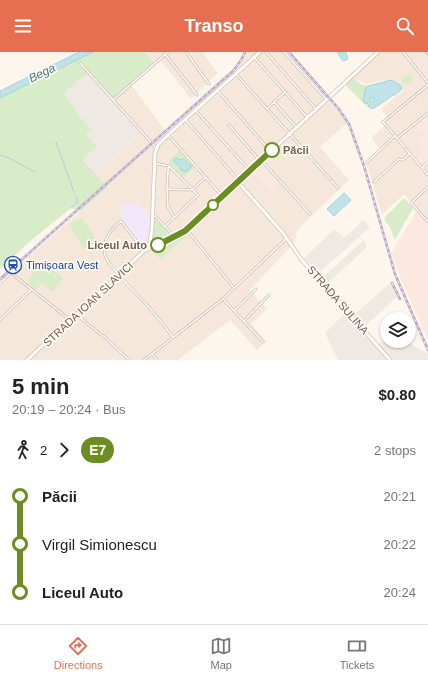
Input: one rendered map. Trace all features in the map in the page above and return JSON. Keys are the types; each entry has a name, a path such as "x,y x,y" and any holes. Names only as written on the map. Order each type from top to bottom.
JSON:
{"street":[{"path":"113,100 168,52"},
{"path":"186,52 209,84"},
{"path":"149,248 152,229 154,163 156,148 185,119 260,52"},
{"path":"266,52 316,109"},
{"path":"284,52 326,99"},
{"name":"STRADA IOAN SLAVICI","path":"27,360 144,251 187,230 270,151 378,52"},
{"path":"403,52 428,84 383,122 428,175"},
{"path":"165,54 197,95"},
{"path":"254,57 307,117"},
{"path":"80,63 156,148"},
{"path":"236,74 338,188"},
{"path":"217,90 270,151"},
{"path":"267,109 285,92"},
{"path":"274,102 296,127"},
{"path":"195,110 250,171"},
{"path":"367,162 395,137 428,113"},
{"path":"185,119 239,181"},
{"path":"229,125 310,214"},
{"path":"168,135 222,196"},
{"path":"374,182 399,159 403,160 409,154"},
{"path":"421,167 428,162"},
{"path":"154,163 169,166 198,194 165,226"},
{"path":"169,166 167,189 168,209 174,217"},
{"path":"167,189 193,189 205,177"},
{"name":"STRADA SULINA","path":"239,181 287,238 301,259 390,360"},
{"path":"428,187 411,203 428,222"},
{"path":"152,215 156,217 175,237"},
{"path":"144,251 121,221 109,232 104,248 107,260 173,337"},
{"path":"187,230 234,288"},
{"path":"144,360 223,299 287,238"},
{"path":"0,283 11,274 70,320"},
{"path":"234,311 256,289"},
{"path":"0,320 31,290"},
{"path":"244,321 269,295"},
{"path":"223,299 263,342"},
{"path":"77,314 129,360"},
{"path":"152,354 157,360"}],"shaded area":[{"path":"145,52 202,52 218,73 191,99 159,58 154,62"},
{"path":"246,52 286,52 348,122 320,147 349,180 298,229 294,243 250,290 267,309 251,324 266,341 257,350 230,320 178,360 0,360 0,281 108,187 95,174 141,133 111,100 130,83 170,137 241,73 237,68"},
{"path":"376,52 428,52 428,224 404,194 382,215 366,162 380,149 371,138 386,125 384,122 388,118 381,109 404,90 399,84 390,79 366,84 355,79 353,73"},
{"path":"87,73 141,133 95,174 82,160 86,135 91,130 64,93"},
{"path":"428,114 428,161 421,166 415,159 424,151 416,141 425,135 416,124"},
{"path":"261,161 280,181 274,186 276,188 271,192 251,171"},
{"path":"139,201 139,208 150,210 149,231 143,248 121,220 121,202 132,204"},
{"path":"428,203 428,216 426,218 420,211"},
{"path":"417,211 428,224 428,340 400,277 391,253"},
{"path":"363,220 370,227 318,274 304,258 335,229 344,238"},
{"path":"364,240 367,247 327,284 322,278"},
{"path":"392,281 399,295 364,327 354,315"},
{"path":"346,312 375,344 380,343 380,348 416,348 416,347 428,354 428,360 338,360 325,333"}],"green space":[{"path":"93,52 145,52 154,62 111,100 87,73 64,93 91,130 86,135 97,146 82,160 108,187 81,211 71,208 29,242 0,269 0,98"},
{"path":"410,73 414,78 407,84 405,82 403,83 401,80"},
{"path":"353,77 360,84 368,86 365,89 370,99 372,97 375,98 368,106 371,110 345,85"},
{"path":"180,150 195,167 183,178 170,164 170,161 168,161"},
{"path":"403,199 405,199 413,208 395,240 390,227 384,218"},
{"path":"82,218 93,233 96,240 87,248 83,248 70,227 72,222"},
{"path":"156,218 173,237 151,246 155,219"},
{"path":"185,233 188,235 160,259 150,249 163,245 165,248 168,247 166,242"},
{"path":"42,262 63,278 53,292 41,283 35,291 28,280"}],"water":[{"name":"Bega","path":"79,52 93,52 0,98 0,91"},
{"path":"337,52 346,52 348,59 343,61"},
{"path":"391,80 400,85 402,89 395,95 373,109 368,106 374,98 370,98 370,101 367,104 363,102 365,89 368,86"},
{"path":"176,158 180,160 184,159 191,166 189,170 185,172 181,170 180,166 174,162"},
{"path":"344,193 351,200 334,216 327,209"}],"waterway":[{"path":"56,142 74,192"},
{"path":"0,155 9,158 35,172"},
{"path":"71,208 78,201 76,197"}],"tram line":[{"path":"425,52 428,55"}],"railway":[{"path":"0,279 234,70 245,52"},
{"path":"289,52 338,108 349,124 364,166 395,274 428,350"},
{"path":"392,283 400,299"}],"bus line":[{"name":"E7","path":"158,245 185,231 272,150"}],"place":[{"name":"Păcii","path":"272,150"},
{"name":"Liceul Auto","path":"158,245"},
{"name":"Timișoara Vest","path":"13,265"}]}
